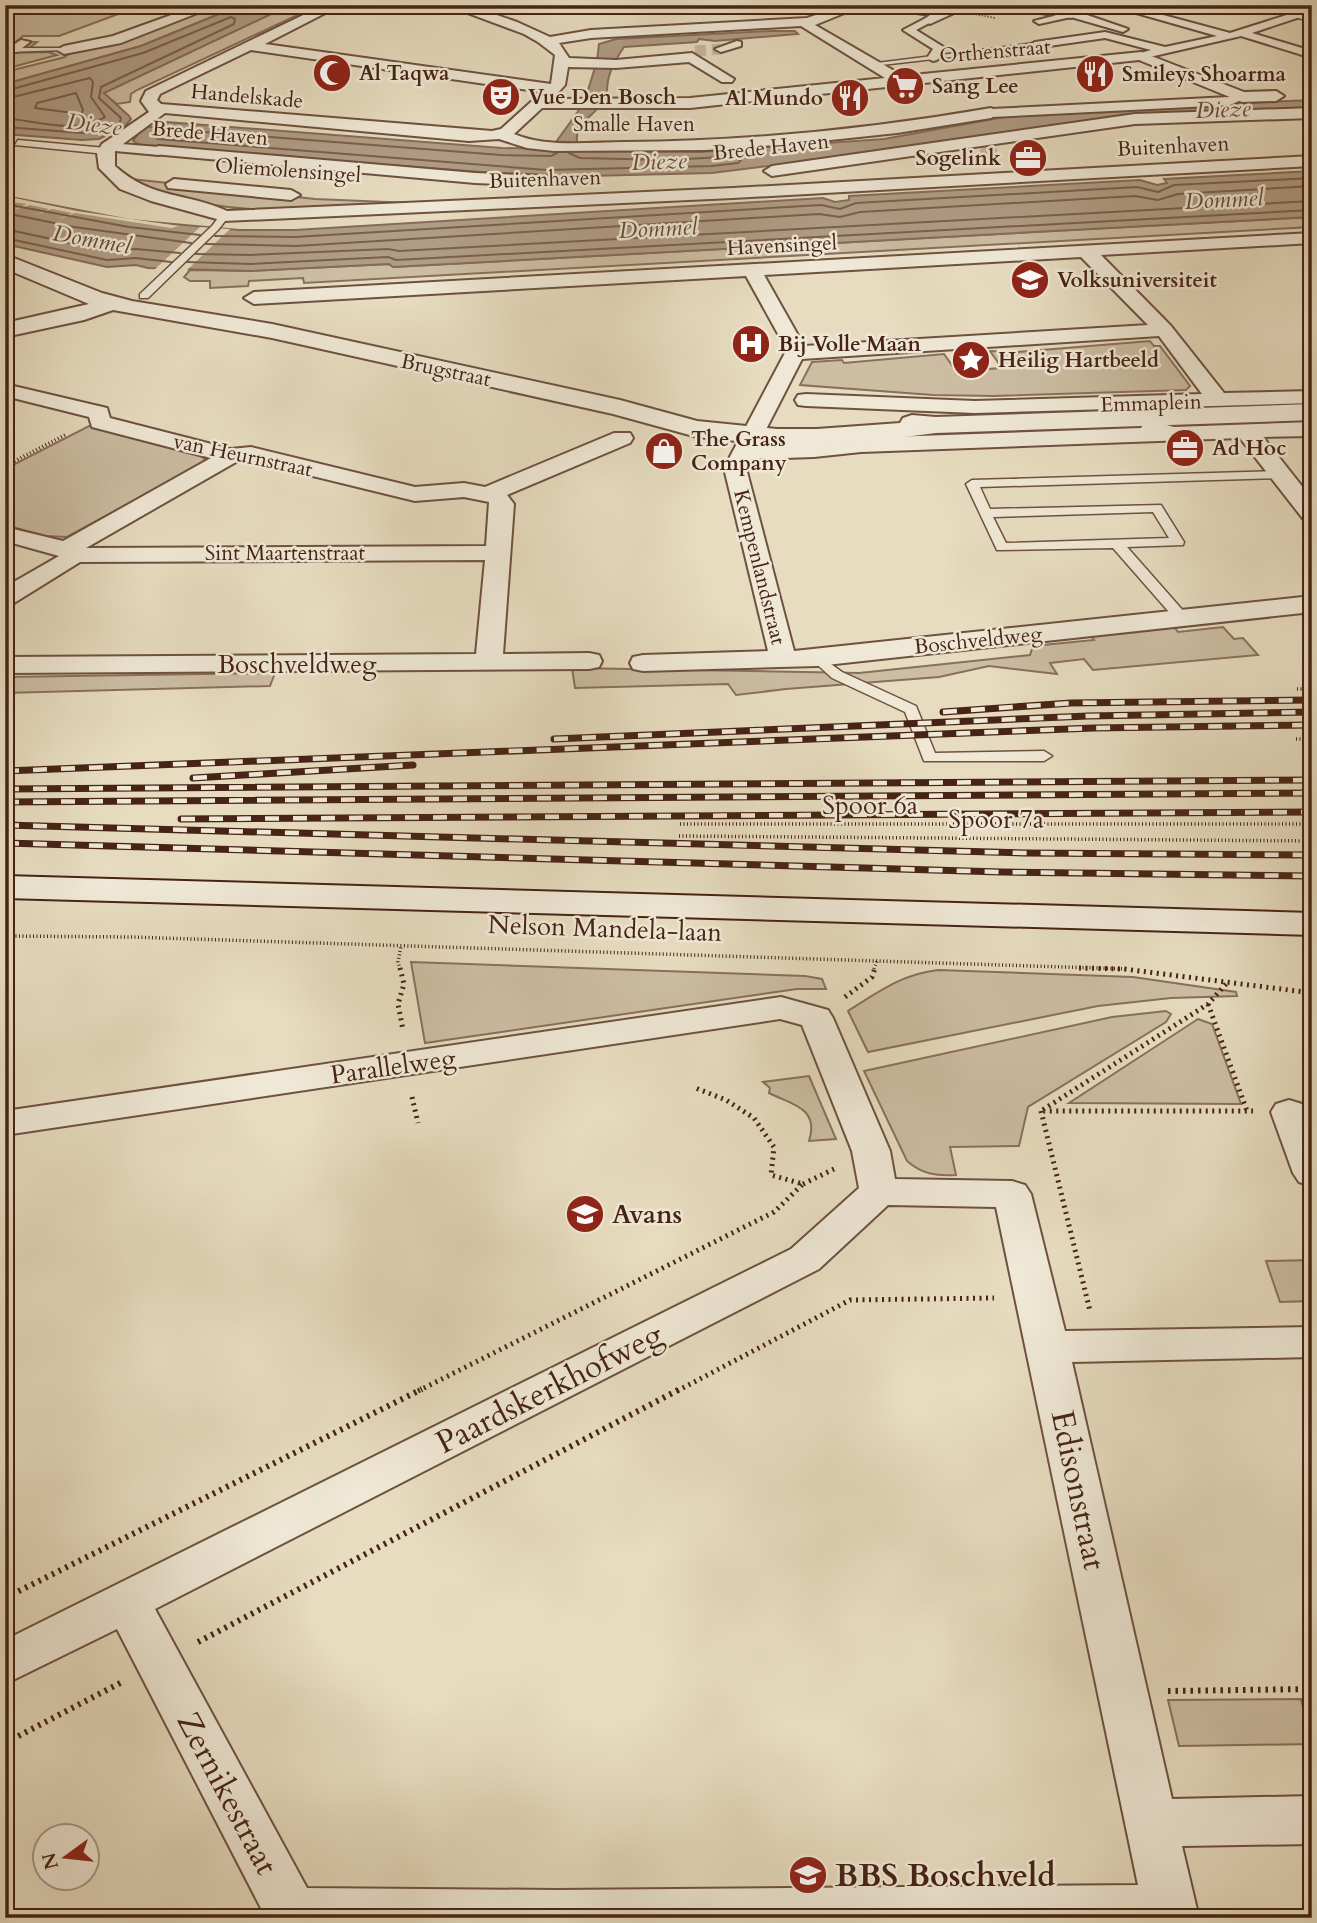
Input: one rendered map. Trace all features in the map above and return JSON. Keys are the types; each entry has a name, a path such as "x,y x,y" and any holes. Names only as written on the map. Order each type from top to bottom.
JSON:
{"street":[{"path":"64,50 116,40 212,5"},
{"path":"107,149 157,113 157,108 149,100 150,94 335,5"},
{"path":"452,5 548,41 559,49 569,62 616,64 693,54 727,79"},
{"path":"548,41 591,34 809,22 858,5"},
{"path":"890,5 945,15 908,30 939,48 933,58"},
{"path":"1016,5 1071,14 1187,47"},
{"path":"1039,21 1111,5 1312,55"},
{"path":"735,10 767,23"},
{"name":"Orthenstraat","path":"540,103 690,103 1082,64 1187,47 1236,35 1312,10"},
{"path":"809,22 808,27 900,80"},
{"path":"1035,45 1105,35 1167,51"},
{"path":"9,50 25,42"},
{"path":"721,49 737,44"},
{"path":"1035,45 1082,64"},
{"path":"249,46 555,89"},
{"path":"1141,56 1242,97"},
{"path":"501,134 512,129 555,89 569,62"},
{"path":"933,77 955,90"},
{"name":"Smalle Haven","path":"501,134 517,141 541,145 691,146 861,134 991,113 1298,96"},
{"path":"976,103 991,113"},
{"name":"Handelskade","path":"157,108 469,136 501,134"},
{"name":"Brede Haven","path":"761,173 975,146 1135,119 1312,113"},
{"name":"Brede Haven","path":"107,149 494,179 559,181"},
{"name":"Oliemolensingel","path":"107,149 107,168 126,185 157,197 211,210 219,222"},
{"name":"Buitenhaven","path":"219,222 440,206 1312,161"},
{"name":"Buitenhaven","path":"1008,162 1037,176"},
{"name":"Brede Haven","path":"697,177 726,176"},
{"name":"Oliemolensingel","path":"133,177 180,185 317,197 417,201 440,206"},
{"name":"Havensingel","path":"254,298 1312,238"},
{"name":"Emmaplein","path":"1086,251 1164,330 1234,415"},
{"path":"10,263 120,298"},
{"path":"10,263 61,272 120,298"},
{"path":"752,270 793,342 795,353 752,435"},
{"path":"5,320 57,306 120,298"},
{"path":"5,330 120,298"},
{"name":"Brugstraat","path":"120,298 192,317 272,331"},
{"name":"Brugstraat","path":"120,298 620,408"},
{"path":"795,353 1164,330"},
{"name":"van Heurnstraat","path":"5,390 99,413 100,422 231,456 251,454 415,494 464,490 489,494"},
{"path":"1234,415 1312,397"},
{"name":"Emmaplein","path":"806,400 1234,415"},
{"name":"Emmaplein","path":"620,408 686,427 752,435 814,450 861,445 1173,434 1234,415"},
{"path":"1234,415 1312,412"},
{"path":"1234,415 1312,429"},
{"path":"1234,415 1312,515"},
{"name":"Emmaplein","path":"752,435 892,432 936,425 1234,415"},
{"path":"1119,419 1173,434"},
{"name":"Kempenlandstraat","path":"752,435 735,468 783,659"},
{"path":"489,494 622,438"},
{"path":"5,598 69,561 69,552 231,456"},
{"path":"489,494 497,497 502,504 489,662"},
{"name":"Sint Maartenstraat","path":"5,534 69,552 498,553"},
{"name":"Boschveldweg","path":"643,663 817,658 1312,604"},
{"name":"Boschveldweg","path":"5,666 589,661"},
{"name":"Nelson Mandela-laan","path":"5,887 1203,932"},
{"name":"Nelson Mandela-laan","path":"5,911 416,921 830,936 1203,932"},
{"path":"1203,932 1312,924"},
{"path":"1203,932 1312,946"},
{"name":"Parallelweg","path":"5,1123 781,1008 816,1018"},
{"path":"816,1018 871,1151 878,1192"},
{"path":"1289,1112 1312,1173"},
{"name":"Edisonstraat","path":"878,1192 1012,1194 1037,1297 1171,1914"},
{"name":"Paardskerkhofweg","path":"5,1663 805,1259 878,1192"},
{"path":"1048,1347 1312,1342"},
{"name":"Zernikestraat","path":"127,1602 292,1914 1171,1914"},
{"path":"1152,1823 1312,1820"}],"lane":[{"path":"1297,16 1312,20"},
{"path":"873,64 1035,45"},
{"path":"9,50 64,50"},
{"path":"18,144 107,149"},
{"path":"120,298 167,272 219,222"},
{"path":"985,513 1092,495 1279,475"},
{"path":"972,484 1092,495 1157,508 1178,542 1002,548 985,513 972,484"},
{"path":"1116,544 1181,617"},
{"path":"817,658 837,675 911,709 929,758 1044,757"}],"path":[{"path":"5,466 86,424 100,422"},
{"path":"1297,689 1312,689"},
{"path":"1296,739 1312,739"},
{"name":"Spoor 6a","path":"680,824 1312,824"},
{"name":"Spoor 7a","path":"679,836 1312,841"},
{"path":"5,936 131,937 1124,969 1312,993"},
{"path":"816,1018 872,977 877,960"},
{"path":"1041,1111 1208,1004 1226,984"},
{"path":"1208,1004 1247,1111"},
{"path":"5,1598 774,1212 803,1184 771,1175 774,1147 754,1118 726,1100 693,1087"},
{"path":"1041,1111 1289,1112"},
{"path":"1041,1111 1099,1347"},
{"path":"5,1743 850,1300 1037,1297"},
{"path":"1122,1691 1312,1689"}],"shaded area":[{"path":"217,5 241,5 141,46 5,84 5,72 65,57 72,51 111,44"},
{"path":"290,5 319,5 137,90 131,94 130,102 117,104 103,93"},
{"path":"27,7 129,10 59,36 23,36 17,41 37,42 28,49 5,48 5,13"},
{"path":"49,52 57,55 5,69 5,53"},
{"path":"131,179 315,199 412,203 305,209 233,208 164,193"},
{"path":"1312,217 1312,227 304,283 303,278 249,281 248,286 210,288 210,281 190,281 184,277 190,270 251,271 389,264 393,267"},
{"path":"1150,341 1154,346 1160,346 1190,386 1186,390 994,396 933,395 800,385 812,362 842,360 844,363 944,354 956,371 1002,368 990,351 1017,352"},
{"path":"89,426 196,453 205,459 201,464 67,537 45,536 5,525 5,469"},
{"path":"1171,623 1178,632 1223,627 1234,639 1243,638 1258,655 1093,670 1084,659 1050,663 1057,674 989,666 939,677 736,695 728,684 575,688 572,668 859,673 1030,655 1033,646 1094,640 1088,631"},
{"path":"275,673 270,686 5,693 5,677"},
{"path":"411,962 805,976 822,979 826,989 797,989 425,1043"},
{"path":"938,970 1133,977 1236,992 1237,996 1171,998 1098,1006 868,1052 848,1011 902,980"},
{"path":"1166,1011 1171,1014 1166,1022 1028,1107 1019,1146 950,1147 956,1175 929,1173 907,1161 864,1071 1112,1017"},
{"path":"1198,1019 1212,1024 1241,1104 1069,1103"},
{"path":"809,1076 836,1139 809,1141 811,1130 807,1114 794,1104 769,1093 770,1088 763,1082"},
{"path":"1312,1260 1312,1301 1280,1302 1266,1261"},
{"path":"1301,1699 1312,1744 1179,1746 1168,1700"}],"water":[{"name":"Dieze","path":"241,5 290,5 104,93 129,116 131,119 126,125 152,127 166,122 502,148 551,149 584,103 597,61 599,44 616,39 771,31 795,31 798,34 715,41 699,39 697,42 624,47 612,68 607,92 602,93 599,107 578,131 579,151 700,152 884,139 1031,112 1312,100 1312,110 1167,116 712,173 547,177 142,146 133,141 138,134 113,132 99,139 82,140 5,134 5,84 141,46"},
{"name":"Dommel","path":"1312,171 1312,217 393,267 389,264 251,271 148,268 136,265 107,267 5,244 5,196 130,220 239,230 295,230 823,198 835,202 849,200 849,196 1140,180 1157,185 1167,183 1164,179"}],"pier":[{"path":"5,196 77,211 179,226 171,228 75,213 57,220 72,213 52,209 33,216 49,209 30,205 10,211 27,204 5,201"},
{"path":"200,227 230,229 184,273 153,271"}],"tunnel":[{"path":"695,51 721,49"},
{"path":"981,149 998,158"}],"railway":[{"path":"943,712 1071,703 1312,700"},
{"path":"554,739 1088,716 1312,712"},
{"path":"5,771 1094,728 1312,725"},
{"path":"193,778 413,765"},
{"path":"5,789 1312,780"},
{"path":"5,802 1312,793"},
{"path":"181,819 1312,812"},
{"path":"5,825 1024,853 1312,855"},
{"path":"5,843 1001,872 1312,876"}],"place":[{"name":"Al Taqwa","path":"332,73"},
{"name":"Smileys Shoarma","path":"1095,74"},
{"name":"Sang Lee","path":"905,86"},
{"name":"Vue Den Bosch","path":"501,97"},
{"name":"Al Mundo","path":"850,98"},
{"name":"Sogelink","path":"1028,158"},
{"name":"Volksuniversiteit","path":"1030,280"},
{"name":"Bij Volle Maan","path":"751,344"},
{"name":"Heilig Hartbeeld","path":"971,360"},
{"name":"Ad Hoc","path":"1185,448"},
{"name":"The Grass Company","path":"664,451"},
{"name":"Avans","path":"585,1214"},
{"name":"BBS Boschveld","path":"808,1875"}]}
